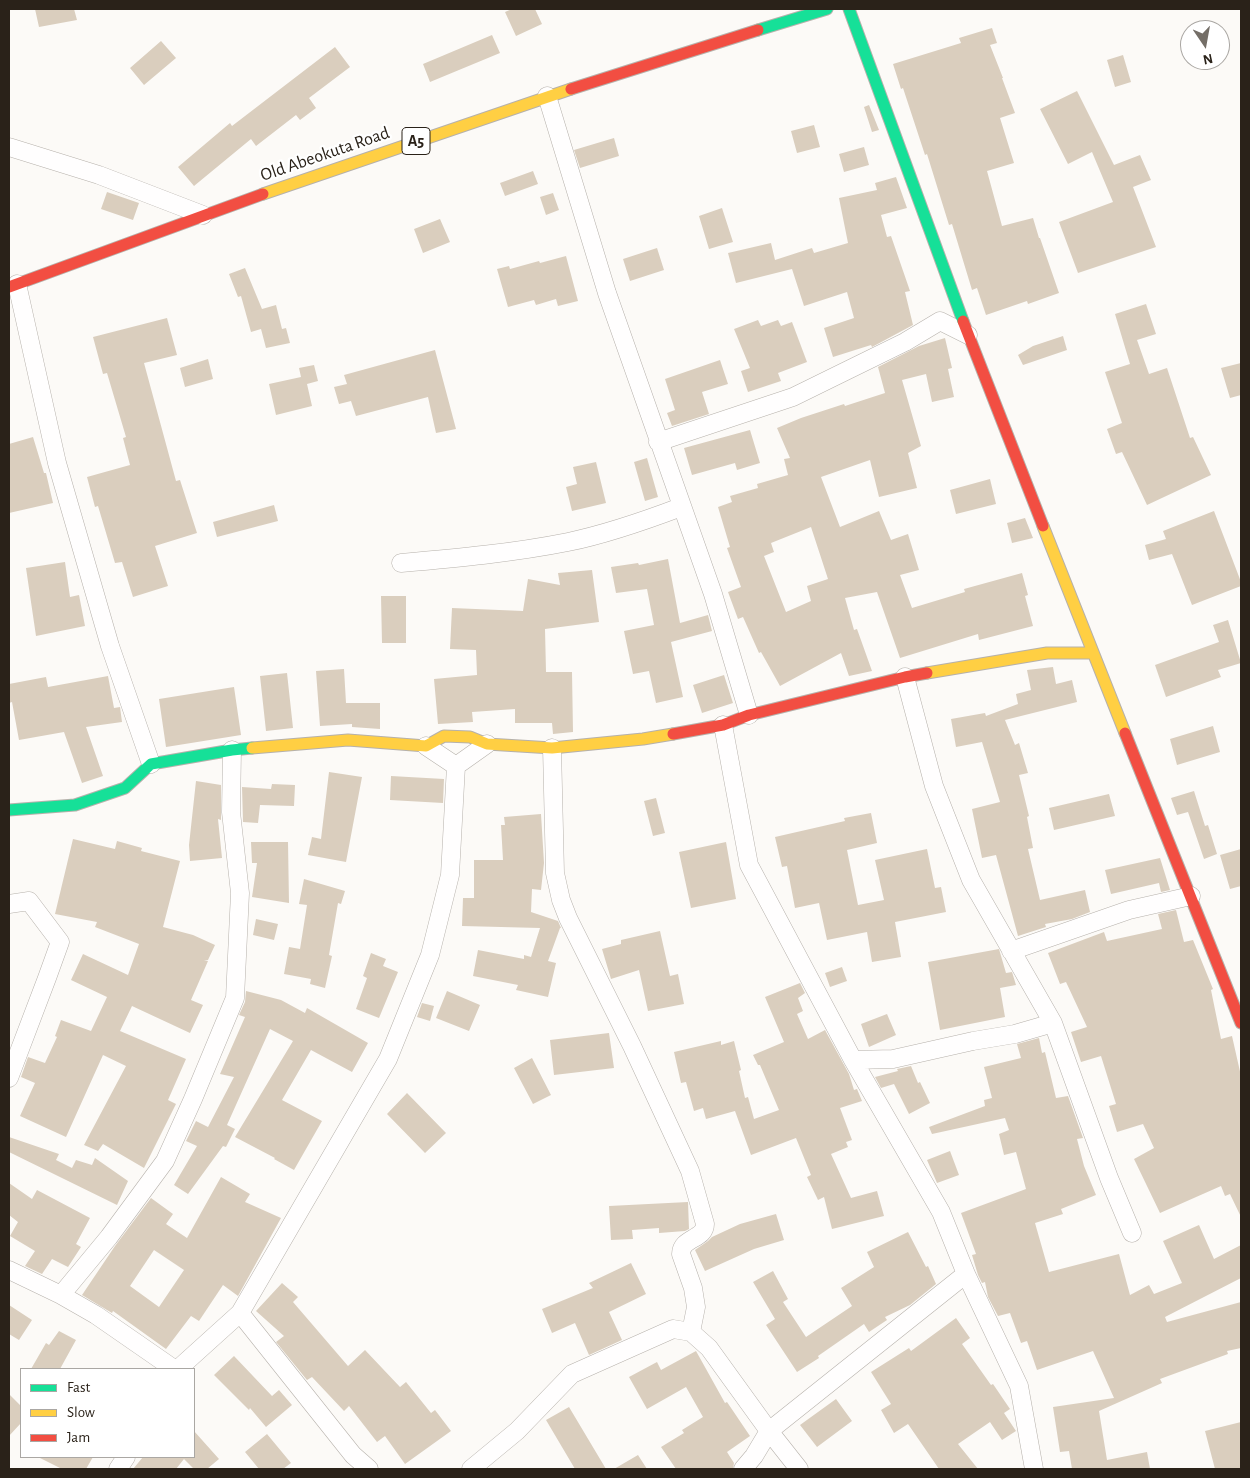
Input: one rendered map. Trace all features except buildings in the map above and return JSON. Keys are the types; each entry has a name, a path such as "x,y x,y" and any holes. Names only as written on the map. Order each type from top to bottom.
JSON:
{"main road":[{"name":"Old Abeokuta Road","path":"13,285 203,215 547,96 827,9"},
{"path":"849,9 968,335 1241,1022"},
{"path":"9,810 75,806 125,788 151,764 232,750 348,740 426,746 444,736 470,737 487,744 552,748 643,739 723,725 750,715 905,677 1047,653 1093,653"}],"street":[{"path":"547,96 607,293 681,508 713,594 750,715"},
{"path":"9,147 99,174 203,215"},
{"path":"13,285 57,463 110,646 151,764"},
{"path":"658,442 793,397 905,342 940,321 968,335"},
{"path":"401,563 496,554 570,541 633,524 681,508"},
{"path":"905,677 934,786 971,880 1053,1023 1109,1178 1132,1233"},
{"path":"723,725 749,865 853,1060 941,1212 966,1274 1019,1386 1034,1469"},
{"path":"456,766 487,744"},
{"path":"426,746 456,766"},
{"path":"552,748 555,873 561,900 690,1171 705,1224 705,1229 686,1242 681,1248 681,1254 693,1288 696,1307 691,1332"},
{"path":"61,1295 109,1237 165,1161 193,1099 234,998 240,893 231,812 232,750"},
{"path":"177,1368 240,1313 388,1059 430,954 450,875 456,766"},
{"path":"1011,951 1128,910 1191,896"},
{"path":"9,904 29,900 60,942 9,1078"},
{"path":"853,1060 893,1059 973,1041 1015,1034 1053,1023"},
{"path":"9,1270 61,1295 174,1368"},
{"path":"743,1469 754,1456 769,1431 966,1274"},
{"path":"240,1313 353,1455 369,1469"},
{"path":"471,1469 517,1431 572,1374 673,1329 691,1332 709,1348 799,1469"},
{"path":"118,1469 125,1458"}],"traffic: fast":[{"path":"758,30 827,9"},
{"path":"849,9 963,321"},
{"path":"9,810 75,805 125,788 151,764 252,748"}],"traffic: slow":[{"path":"263,194 571,89"},
{"path":"1043,526 1125,733"},
{"path":"927,673 1047,653 1093,653"},
{"path":"252,748 348,740 426,746 444,736 470,737 487,744 552,748 643,739 673,734"}],"traffic: jam":[{"path":"571,89 758,30"},
{"path":"9,287 263,194"},
{"path":"963,321 1043,526"},
{"path":"673,734 723,725 749,715 927,673"},
{"path":"1125,733 1241,1023"}]}
